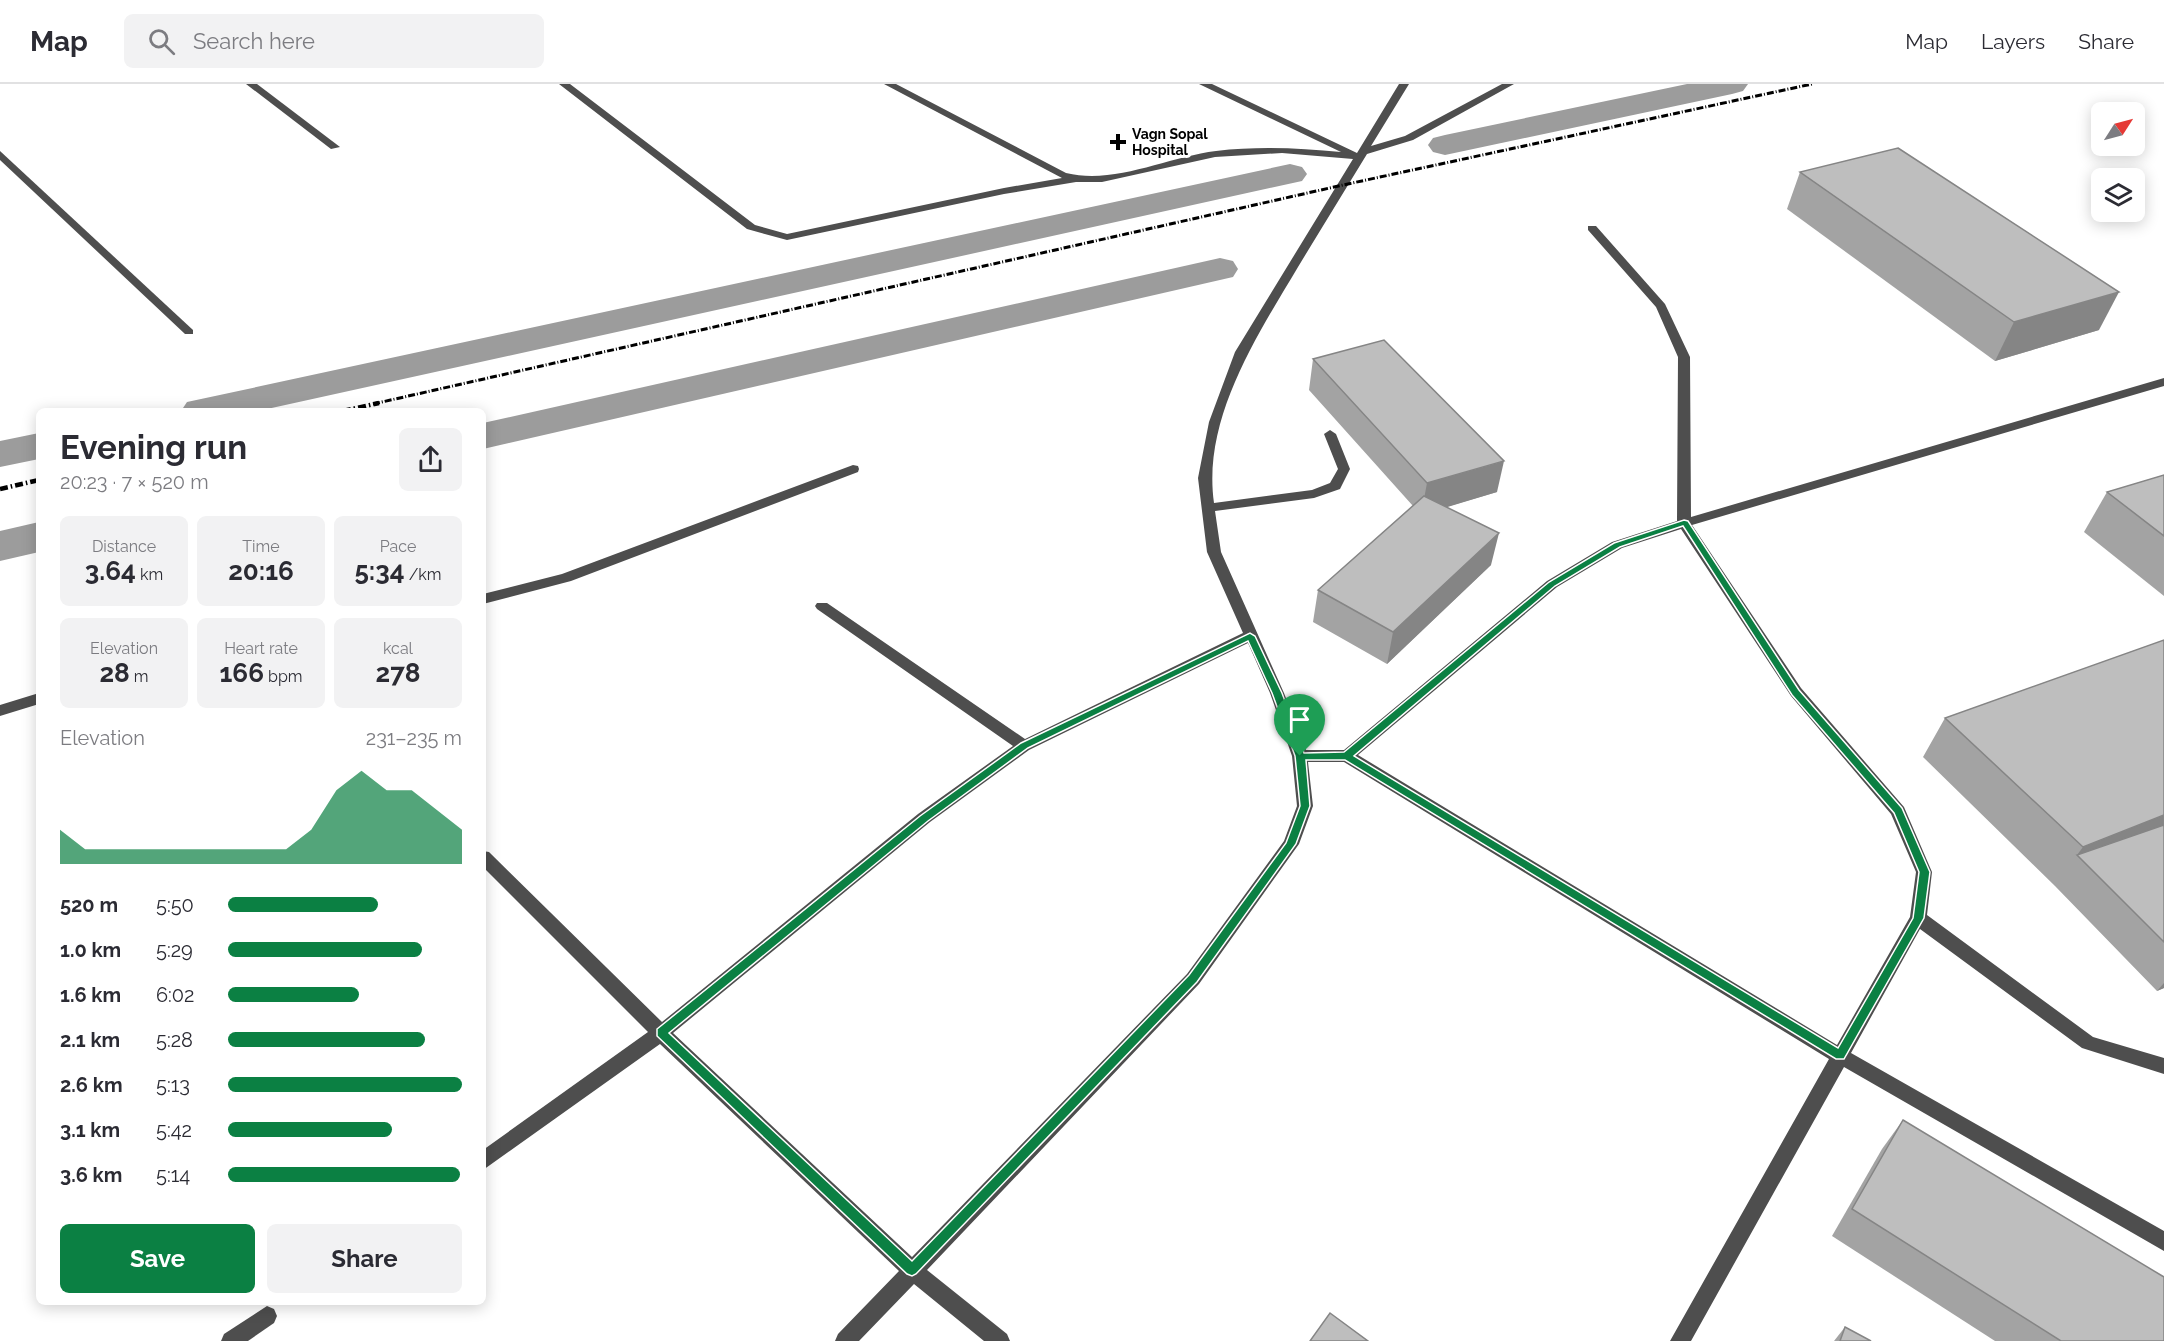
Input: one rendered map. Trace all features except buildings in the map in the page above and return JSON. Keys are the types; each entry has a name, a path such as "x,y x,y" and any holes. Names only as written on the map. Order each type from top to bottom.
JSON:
{"street":[{"path":"251,84 335,147"},
{"path":"564,84 751,227 787,237 1004,191 1076,179 1102,179 1215,154 1282,150 1360,154 1409,138 1509,84"},
{"path":"888,84 1062,175 1076,179"},
{"path":"1204,84 1360,154"},
{"path":"845,1341 1193,979 1291,844 1305,806 1300,756 1277,693 1214,552 1204,478 1215,422 1241,352 1404,84"},
{"path":"0,154 189,332"},
{"path":"1592,228 1661,306 1684,357 1684,523 1796,692 1898,811 1924,872 1918,918 1680,1341"},
{"path":"1347,756 1552,584 1617,545 1684,523 2164,382"},
{"path":"1208,508 1314,494 1335,486 1344,469 1330,434"},
{"path":"486,597 566,578 853,469"},
{"path":"822,606 1024,746"},
{"path":"486,1159 661,1033 924,818 1024,746 1250,636"},
{"path":"0,711 36,699"},
{"path":"1300,756 1347,756 1840,1056 2164,1242"},
{"path":"486,860 661,1033 912,1270 1000,1341"},
{"path":"1918,918 2088,1042 2164,1066"},
{"path":"231,1341 267,1316"}],"waterway":[{"path":"1445,145 1732,84"},
{"path":"215,408 1290,174"},
{"path":"486,435 1220,269"},
{"path":"0,454 36,447"},
{"path":"0,546 36,538"}],"railway":[{"path":"373,404 1343,185 1812,84"},
{"path":"356,408 379,403"},
{"path":"0,489 36,481"}],"place":[{"name":"Vagn Sopal Hospital","path":"1118,142"}],"route":[{"path":"1300,756 1305,806 1291,844 1193,979 912,1270 661,1033 924,818 1024,746 1250,636 1277,693 1300,756 1347,756 1840,1056 1918,918 1924,872 1898,811 1796,692 1684,523 1617,545 1552,584 1347,756 1300,756"}]}
